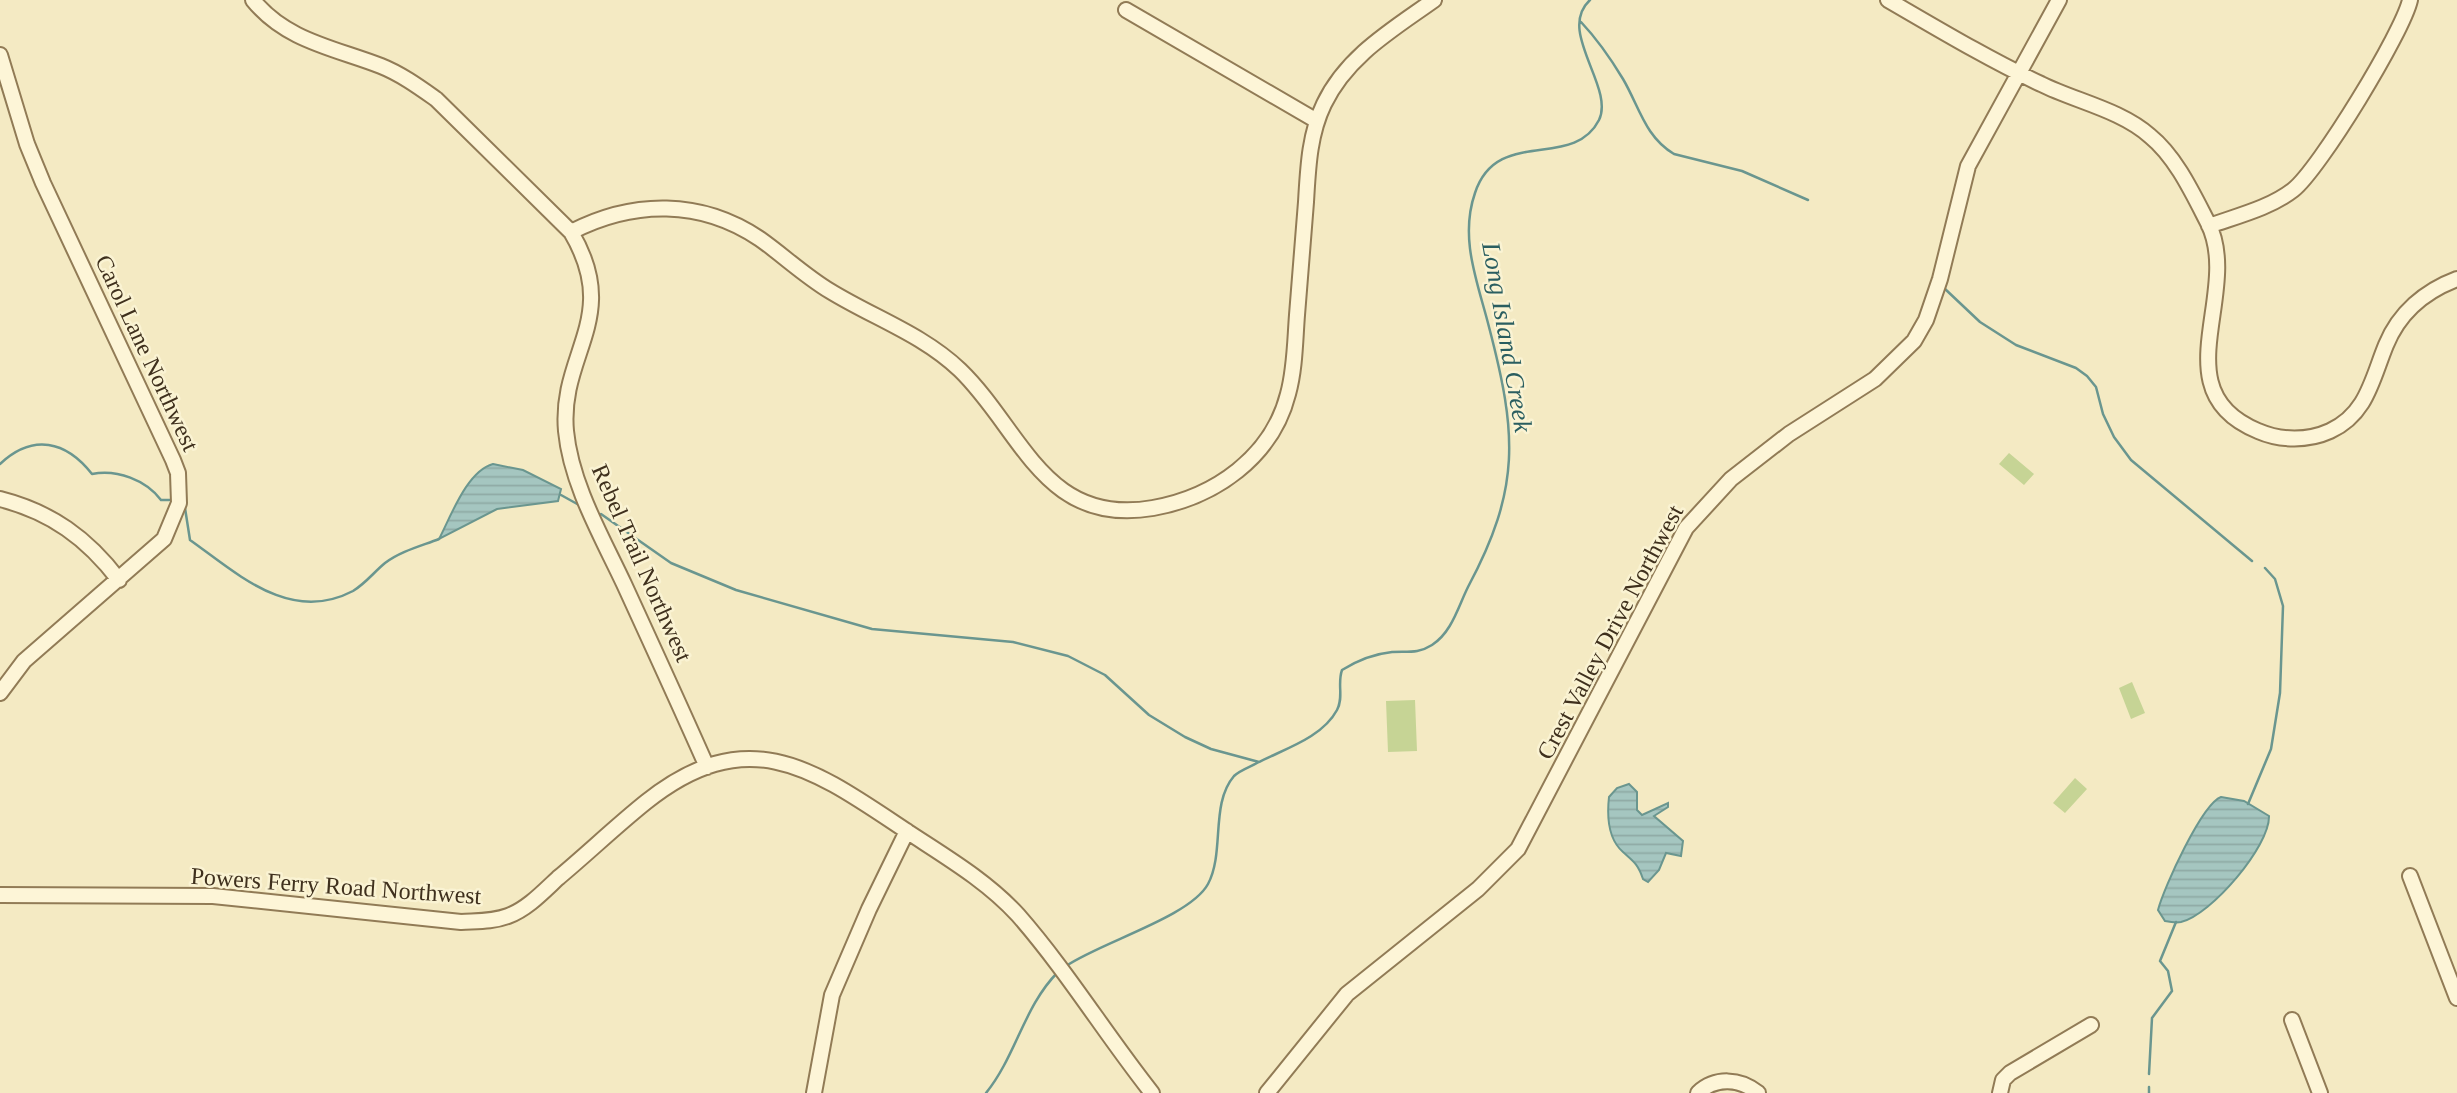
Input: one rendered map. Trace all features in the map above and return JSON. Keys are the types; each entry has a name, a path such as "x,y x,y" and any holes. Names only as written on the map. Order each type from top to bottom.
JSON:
{"street":[{"name":"Rebel Trail Northwest","path":"253,0 274,20 307,42 381,66 436,99 571,232 588,269 592,307 565,412 569,448 596,523 708,767"},
{"path":"571,232 607,215 651,208 692,210 734,224 828,290 913,334 944,356 978,390 1026,457 1054,486 1099,506 1150,509 1193,497 1233,475 1261,449 1280,416 1292,378 1309,160 1317,121 1334,87 1357,58 1434,0"},
{"path":"1888,0 2018,74 2127,120 2149,135 2172,160 2210,226 2218,276 2206,348 2212,384 2234,416 2255,430 2279,438 2312,437 2344,423 2364,401 2386,346 2409,310 2426,294 2457,279"},
{"name":"Crest Valley Drive Northwest","path":"1267,1093 1347,994 1478,889 1518,849 1686,528 1705,505 1766,450 1875,379 1914,341 1926,320 1940,279 1968,166 2059,0"},
{"path":"2210,226 2276,201 2307,176 2389,48 2410,0"},
{"path":"1126,10 1317,121"},
{"name":"Carol Lane Northwest","path":"0,55 27,144 43,183 178,473 179,503 171,527 157,547 23,661 0,693"},
{"path":"0,499 44,514 66,526 104,559 118,579"},
{"name":"Powers Ferry Road Northwest","path":"0,895 213,896 461,922 491,921 527,906 648,800 677,781 708,767 750,758 793,764 839,786 997,894 1053,960 1152,1093"},
{"path":"814,1093 832,995 907,831"},
{"path":"2410,876 2457,998"},
{"path":"2292,1020 2320,1093"},
{"path":"2000,1093 2003,1080 2010,1073 2091,1025"},
{"path":"1698,1093 1716,1082 1730,1081 1741,1083 1758,1093"}],"green space":[{"path":"2009,453 2034,474 2024,485 1999,464"},
{"path":"2132,682 2145,713 2131,719 2119,688"},
{"path":"1415,700 1417,751 1388,752 1386,701"},
{"path":"2075,778 2087,789 2065,813 2053,803"}],"water":[{"path":"493,464 523,470 561,489 558,501 497,509 439,539 475,475"},
{"path":"1629,784 1637,792 1637,810 1642,815 1668,803 1668,807 1654,816 1683,841 1681,856 1666,853 1659,870 1648,882 1618,847 1610,826 1609,797 1617,788"},
{"path":"2221,797 2244,801 2269,816 2267,829 2250,861 2208,907 2181,922 2165,921 2158,910 2176,866 2204,814"}],"waterway":[{"name":"Long Island Creek","path":"1066,966 1164,918 1198,896 1208,884 1213,871 1222,800 1234,776 1302,742 1322,728 1339,705 1342,670 1378,654 1427,648 1439,640 1454,619 1498,520 1509,460 1505,399 1469,244 1471,210 1475,193 1486,173 1500,160 1517,154 1572,144 1587,135 1599,120 1602,107 1600,92 1579,27 1581,13 1590,0"},
{"path":"1581,22 1614,64 1649,130 1664,147 1674,154 1742,171 1808,200"},
{"path":"1944,288 1980,322 2016,345 2076,368 2087,376 2096,387 2103,414 2114,437 2131,460 2252,561"},
{"path":"0,464 25,448 49,445 71,454 92,474 121,475 139,482 161,500 173,500"},
{"path":"561,495 579,505"},
{"path":"185,508 190,540 266,591 308,602 330,600 353,591 391,559 439,539"},
{"path":"601,514 671,563 736,590 872,629 1013,642 1068,656 1105,675 1149,715 1185,737 1211,749 1259,762"},
{"path":"2248,804 2271,749 2280,693 2283,606 2275,579 2265,568"},
{"path":"2149,1074 2152,1018 2172,991 2168,971 2160,961 2176,922"},
{"name":"Long Island Creek","path":"986,1093 1005,1063 1028,1015 1046,985 1058,972"},
{"path":"2149,1087 2149,1093"}]}
